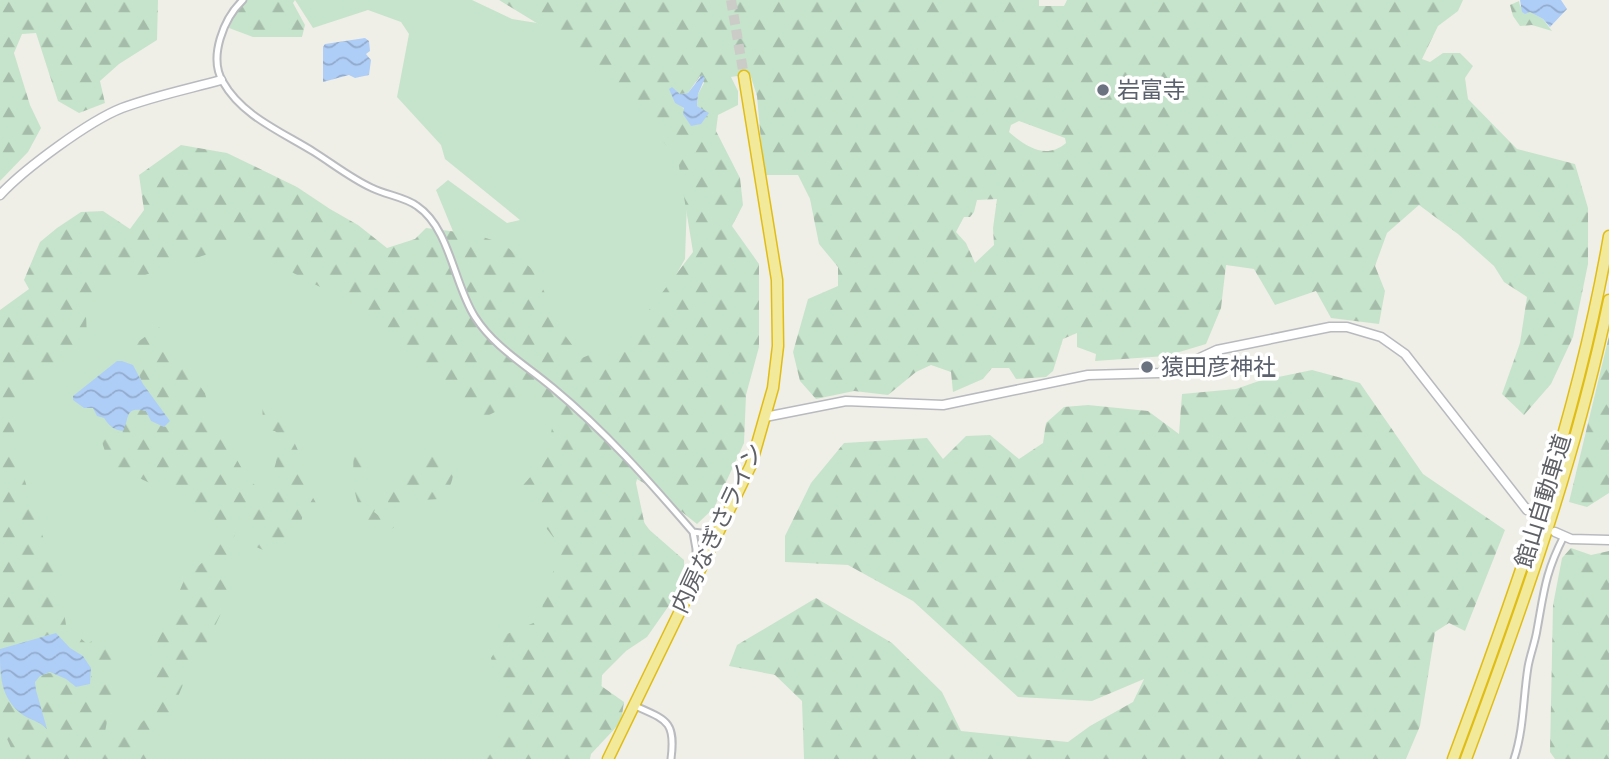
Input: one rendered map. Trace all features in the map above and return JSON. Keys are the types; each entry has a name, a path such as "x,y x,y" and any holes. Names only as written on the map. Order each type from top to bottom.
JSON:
{"highway":[{"name":"内房なぎさライン","path":"608,759 751,465 773,388 778,346 777,280 744,76"},
{"name":"館山自動車道","path":"1453,759 1545,498 1588,340 1609,236"},
{"name":"館山自動車道","path":"1466,759 1553,516 1580,422 1609,300"}],"street":[{"path":"243,0 234,8 224,27 218,59 221,80 241,106 370,187 417,206 439,231 463,294 475,317 494,341 552,387 618,447 693,532 696,549 695,579"},
{"path":"0,195 39,162 103,117 143,101 221,80"},
{"path":"765,418 846,401 943,405 1088,375 1159,373 1176,369 1217,350 1315,329 1347,327 1381,337 1405,355 1527,510"},
{"path":"693,532 717,535"},
{"path":"1555,532 1585,541 1609,540"},
{"path":"1514,759 1520,740 1528,666 1537,632 1543,587 1564,536"},
{"path":"633,705 661,718 672,729 670,759"}],"green space":[{"path":"0,0 158,0 157,40 119,64 100,81 105,103 79,113 58,101 36,33 22,34 14,53 30,105 41,128 28,152 0,181"},
{"path":"242,0 295,0 293,3 305,25 302,37 253,37 229,28"},
{"path":"295,0 472,0 512,19 537,23 593,53 679,151 687,202 685,259 638,343 592,451 675,565 625,652 602,675 599,746 556,759 0,759 0,328 150,237 200,188 412,260 457,241 436,190 448,180 507,223 520,220 445,159 441,145 397,97 409,34 401,22 368,10 313,28"},
{"path":"499,0 1039,0 1039,6 1064,6 1067,0 1463,0 1458,11 1438,26 1422,59 1430,62 1443,53 1460,53 1473,66 1465,78 1468,99 1517,149 1575,164 1588,208 1588,264 1573,337 1551,384 1524,415 1502,394 1520,343 1527,297 1504,282 1494,266 1458,234 1419,205 1387,233 1375,266 1385,291 1379,324 1331,318 1316,291 1275,305 1254,269 1226,265 1221,308 1206,344 1166,356 1095,361 1096,354 1077,347 1077,333 1063,339 1053,371 1046,377 1016,379 1009,368 992,368 983,379 953,392 951,372 931,365 916,372 888,395 854,391 816,399 800,381 793,352 808,299 838,286 838,267 819,244 810,199 798,175 764,175 757,96 750,74 731,77 738,91 738,105 718,115 716,131 740,178 743,205 732,226 759,264 759,347 746,395 744,443 714,508 697,524 637,479 645,526 684,560 684,584 647,637 611,661 597,683 624,702 621,722 591,754 590,759 473,759 504,735 502,705 491,658 507,634 543,619 542,596 563,550 518,491 547,458 554,416 531,394 479,420 421,371 397,337 322,288 238,244 133,279 106,280 86,314 87,339 73,346 11,403 17,456 61,593 66,625 87,644 108,631 119,657 105,732 126,737 157,708 155,647 186,576 203,562 211,529 194,501 109,464 102,442 110,429 122,434 128,413 138,409 146,411 158,424 175,428 141,380 132,346 159,327 171,336 188,370 205,393 215,435 228,444 245,474 260,491 264,491 274,468 277,450 282,451 282,438 263,424 262,400 276,403 302,459 307,487 316,503 311,509 302,507 303,515 296,529 263,550 254,546 255,534 252,530 239,526 232,548 230,589 228,594 224,592 222,595 224,607 202,652 195,656 177,699 152,740 161,759 16,759 0,723 0,685 17,711 46,727 35,682 50,673 76,687 91,680 91,668 77,651 70,648 56,633 0,649 0,310 29,289 24,280 40,242 81,212 103,211 130,229 144,210 139,175 181,145 227,153 297,187 358,225 387,248 415,239 426,228 474,234 504,244 535,272 564,334 582,358 627,339 693,252 678,160 617,84 553,33","holes":["700,76 704,83 698,94 697,106 704,111 684,109 670,91 672,88 680,94 688,93","1019,121 1065,138 1066,143 1051,151 1036,150 1009,132 1011,125","997,199 993,228 994,245 975,263 966,243 956,232 964,217 970,217 974,212 977,200"]},
{"path":"1519,1 1520,6 1543,19 1552,31 1532,25 1520,26 1510,5"},
{"path":"1609,336 1609,493 1587,507 1569,502"},
{"path":"1312,370 1360,383 1423,474 1505,530 1465,631 1449,623 1435,632 1420,726 1406,759 804,759 802,701 775,675 729,666 737,645 816,598 892,643 942,692 961,731 1068,742 1133,702 1144,679 1092,701 1018,697 913,601 848,565 785,562 785,536 811,483 844,443 927,438 943,459 966,436 990,435 1019,459 1043,443 1046,423 1064,407 1088,405 1148,411 1179,434 1182,394 1236,389 1259,381"},
{"path":"364,446 371,456 368,462 371,470 365,491 378,515 386,511 386,486 422,452 432,450 447,458 453,471 450,486 440,499 422,500 387,534 376,537 359,508 354,488 354,454"},
{"path":"1571,548 1591,555 1609,551 1609,759 1555,759 1550,752 1553,605 1562,558"}],"water":[{"path":"1520,0 1561,0 1567,9 1550,27 1543,19 1530,12 1522,12"},
{"path":"365,38 369,41 370,51 366,54 371,60 369,75 355,78 349,75 323,82 325,44"},
{"path":"702,75 705,78 698,94 697,106 709,113 701,124 691,126 683,114 684,108 675,103 669,89 672,87 680,94 688,93"},
{"path":"117,361 133,365 143,384 170,421 164,427 151,421 146,411 134,410 129,414 123,431 117,430 104,418 97,416 93,408 84,408 73,400 73,396"},
{"path":"56,633 70,648 83,656 91,668 90,684 76,687 50,672 40,676 35,682 36,690 47,729 23,715 10,701 1,677 0,649"}],"tunnel":[{"path":"731,0 744,76"}],"place":[{"name":"岩富寺","path":"1103,90"},
{"name":"猿田彦神社","path":"1147,367"}]}
